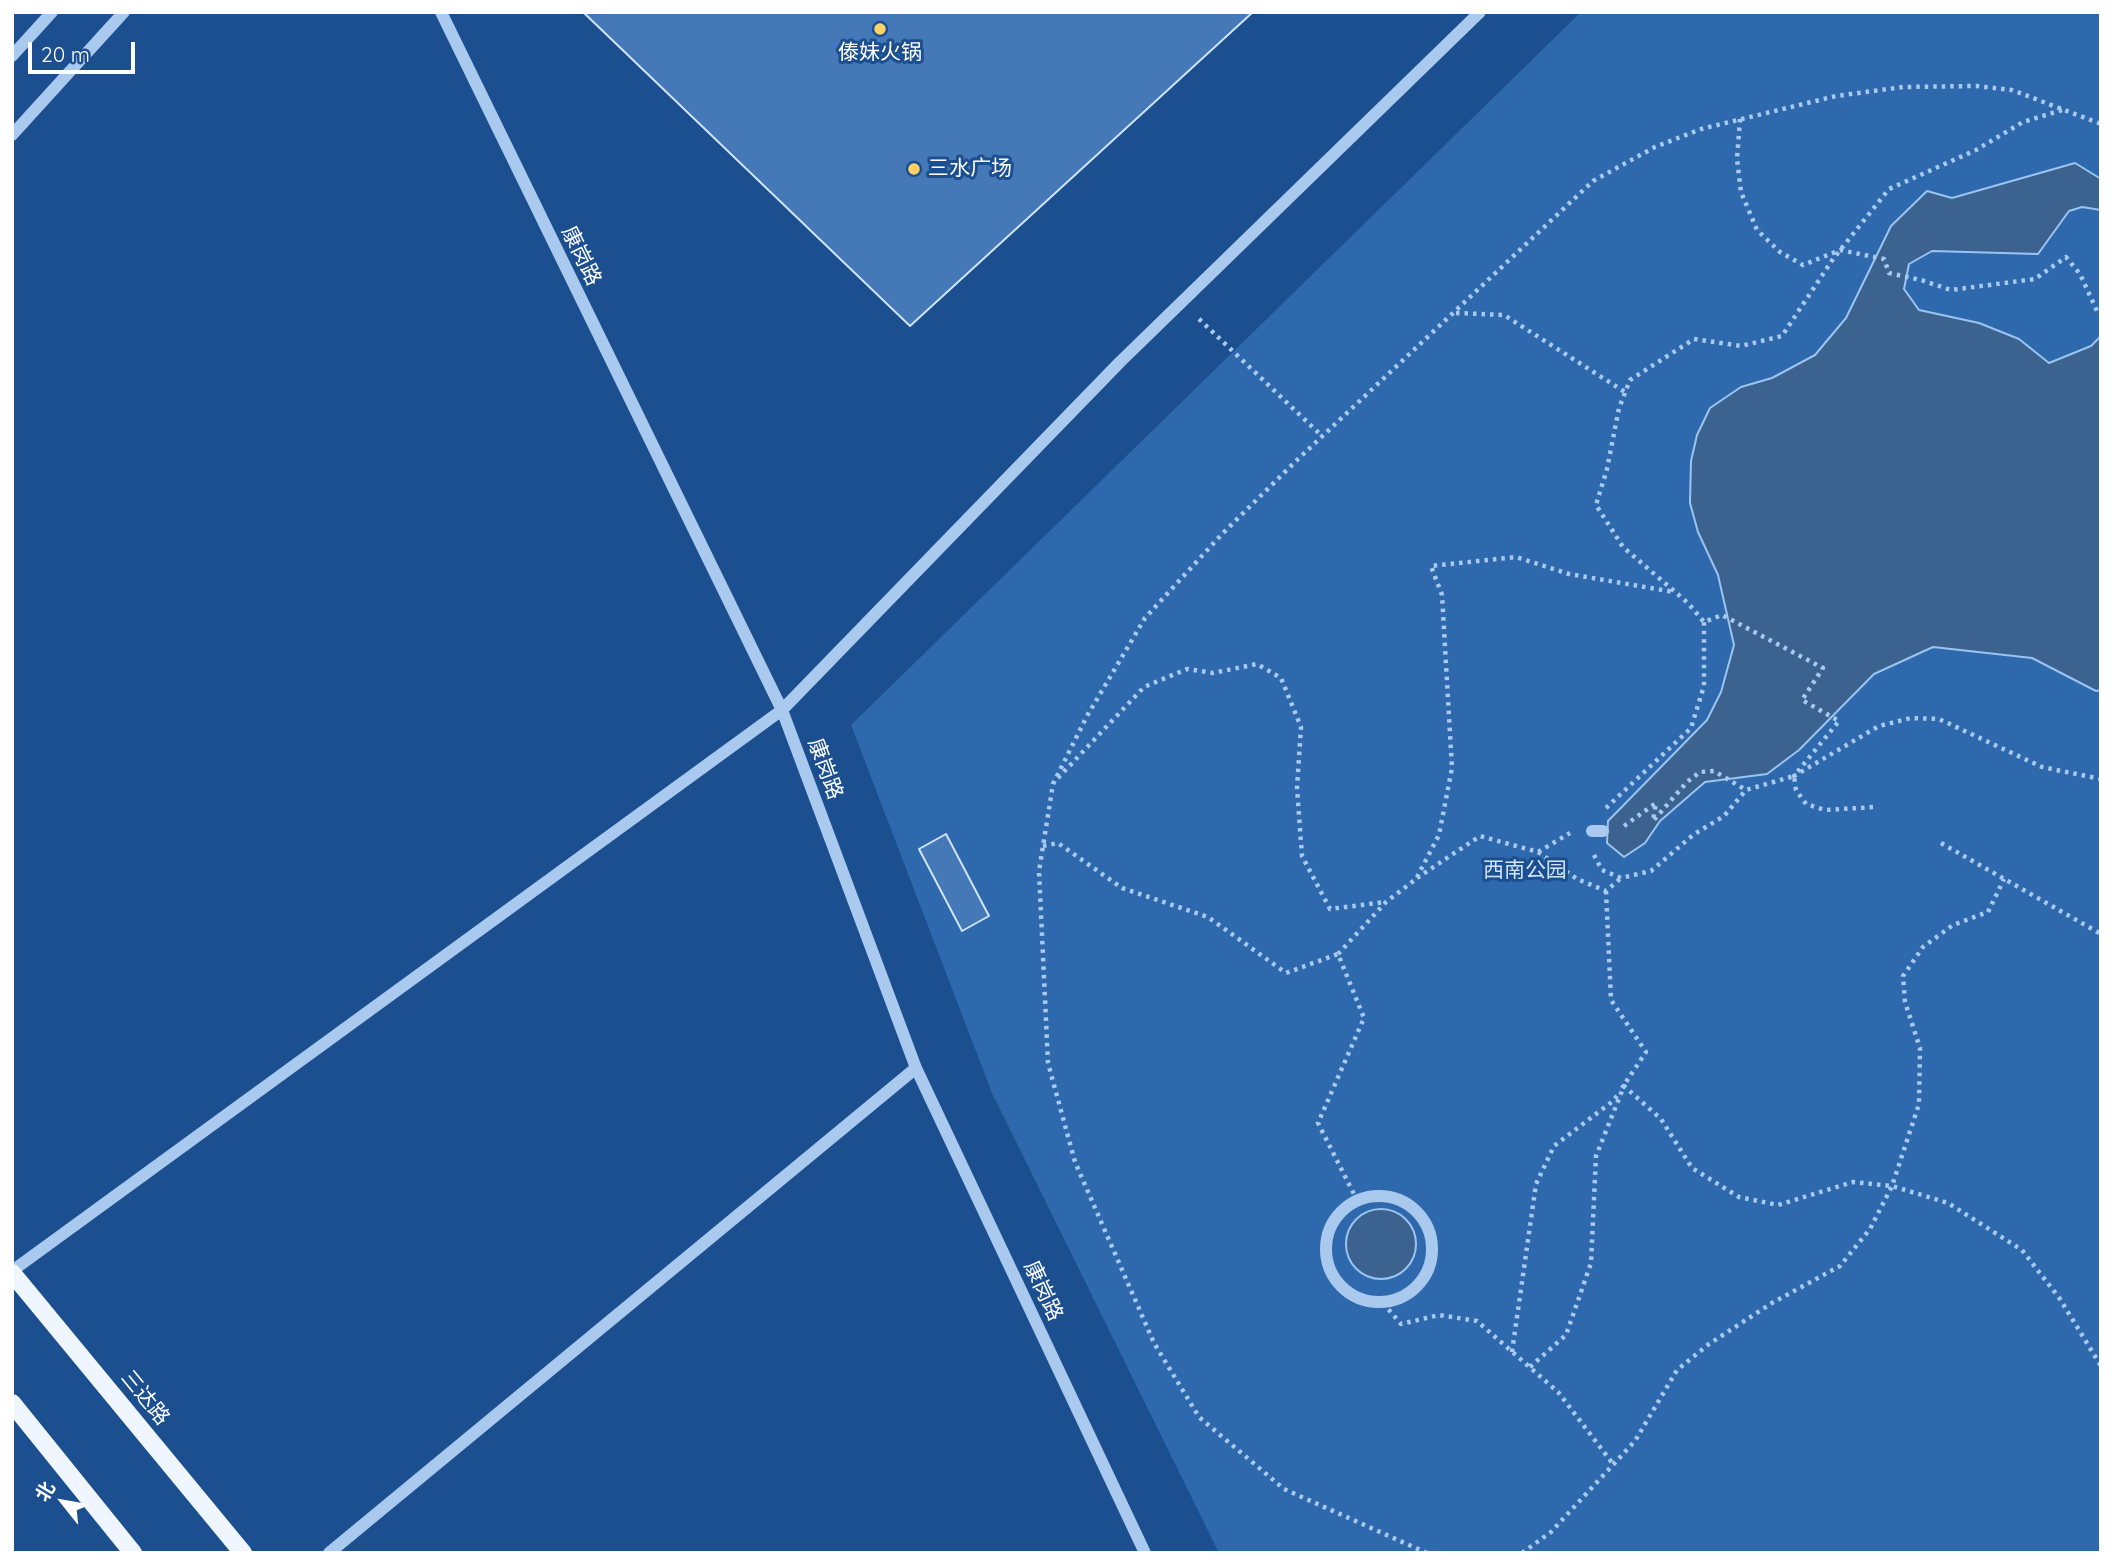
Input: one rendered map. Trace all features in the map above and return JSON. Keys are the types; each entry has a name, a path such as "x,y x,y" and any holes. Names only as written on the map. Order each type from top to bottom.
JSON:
{"main road":[{"name":"三达路","path":"12,1272 243,1553"},
{"path":"12,1403 133,1553"}],"street":[{"path":"12,56 52,12"},
{"path":"12,135 124,12"},
{"name":"康岗路","path":"441,12 782,710 916,1068 1145,1553"},
{"path":"12,1272 782,710 1101,382 1480,12"},
{"path":"329,1553 916,1068"},
{"path":"1376,1195 1395,1198 1413,1207 1426,1221 1433,1242 1431,1264 1421,1283 1404,1297 1383,1303 1363,1301 1343,1290 1331,1273 1325,1252 1328,1231 1339,1212 1357,1200 1376,1195"}],"path":[{"path":"1427,1553 1284,1489 1199,1417 1154,1343 1074,1162 1048,1063 1038,871 1053,784 1087,716 1145,618 1223,533 1322,436 1593,181 1655,146 1701,129 1836,96 1903,87 1976,86 2012,90 2101,124"},
{"path":"1621,878 1602,870 1588,845 1596,827 1692,728 1704,686 1704,622 1676,592 1623,547 1596,505 1607,469 1619,408 1630,380 1694,339 1741,346 1782,336 1840,250 1889,189 1976,150 2023,122 2063,110"},
{"path":"1740,119 1737,159 1741,192 1757,230 1780,252 1803,265 1840,250 1884,259 1889,273 1951,290 2035,279 2066,257 2080,274 2099,312"},
{"path":"1182,302 1322,436"},
{"path":"1455,313 1504,315 1625,392"},
{"path":"1416,879 1439,835 1452,768 1442,595 1431,566 1516,557 1569,574 1676,592"},
{"path":"1704,622 1722,615 1823,668 1802,700 1839,721 1794,776 1796,790 1806,804 1825,810 1875,807"},
{"path":"1053,784 1144,687 1187,669 1213,673 1257,664 1281,678 1301,727 1297,788 1302,856 1330,909 1386,902"},
{"path":"1606,891 1621,878 1651,871 1693,835 1724,816 1746,790 1794,776 1879,726 1911,718 1939,719 2042,767 2101,779"},
{"path":"1538,852 1596,827 1616,832 1656,803 1653,821 1700,772 1714,771 1746,790"},
{"path":"1042,846 1058,843 1122,888 1208,917 1286,973 1338,954 1386,902 1480,836 1538,852 1577,879 1606,891"},
{"path":"1941,843 2101,934"},
{"path":"1522,1553 1551,1532 1635,1441 1677,1370 1709,1344 1772,1303 1840,1266 1870,1229 1892,1186 1919,1104 1920,1048 1905,1002 1903,976 1923,947 1953,925 1988,912 2004,879"},
{"path":"1512,1352 1536,1184 1554,1146 1613,1101 1646,1052 1611,1000 1606,891"},
{"path":"1338,954 1364,1018 1318,1123 1357,1200"},
{"path":"1624,1087 1661,1119 1692,1168 1739,1197 1778,1205 1853,1182 1892,1186 1948,1203 2022,1250 2060,1299 2101,1366"},
{"path":"1530,1367 1566,1335 1591,1263 1596,1156 1624,1087"},
{"path":"1383,1303 1401,1324 1439,1315 1477,1321 1558,1392 1613,1464"}],"green space":[{"name":"西南公园","path":"1581,12 2101,12 2101,1553 1219,1553 992,1093 851,725"}],"shaded area":[{"path":"2075,163 2101,179 2101,210 2082,207 2069,211 2038,254 1932,251 1909,264 1904,289 1919,310 1979,323 2019,339 2049,363 2091,346 2101,336 2101,690 2096,691 2032,658 1933,647 1874,674 1799,750 1767,774 1705,782 1660,821 1645,843 1624,857 1607,843 1608,821 1707,720 1721,692 1734,645 1718,575 1698,532 1690,503 1691,461 1697,435 1710,408 1741,387 1772,378 1815,355 1846,318 1891,226 1927,191 1952,198"},
{"path":"1381,1209 1406,1219 1416,1244 1406,1269 1381,1279 1356,1269 1346,1244 1356,1219"}],"building":[{"name":"三水广场","path":"583,12 1253,12 910,326"},
{"path":"946,834 989,916 962,931 919,849"}],"place":[{"name":"傣妹火锅","path":"880,29"},
{"name":"三水广场","path":"914,169"}]}
